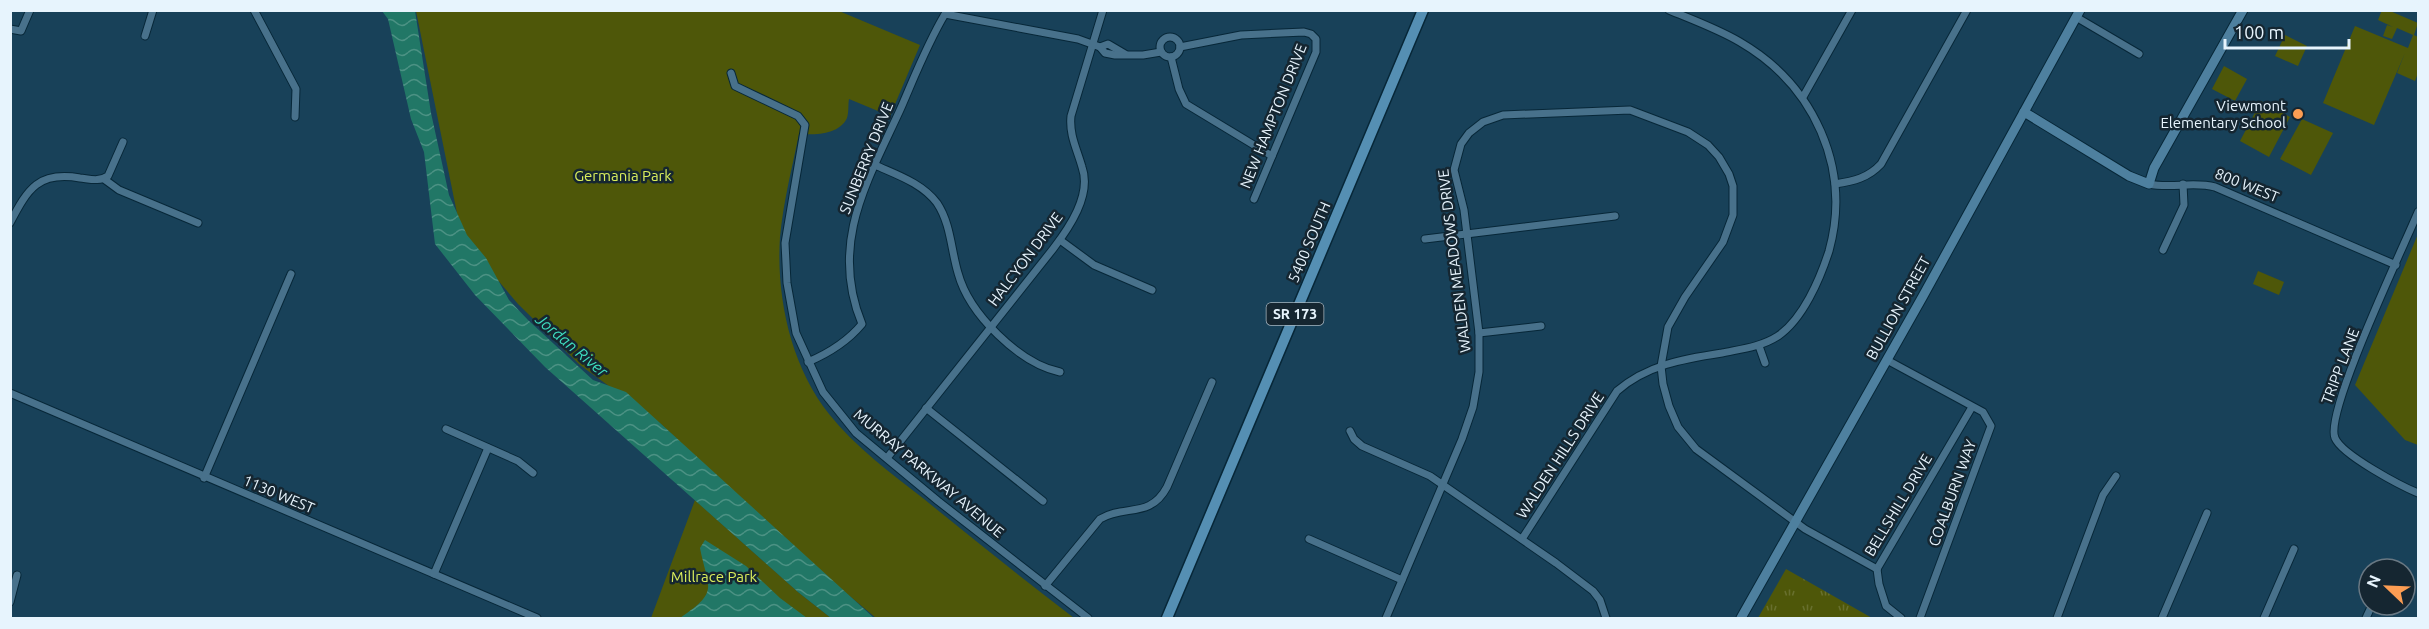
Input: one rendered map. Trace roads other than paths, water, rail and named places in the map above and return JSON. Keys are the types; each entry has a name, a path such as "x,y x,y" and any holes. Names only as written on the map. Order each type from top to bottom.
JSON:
{"main road":[{"name":"5400 SOUTH","path":"1167,618 1423,10"}],"street":[{"path":"10,29 21,31 30,10"},
{"path":"145,36 153,10"},
{"path":"254,10 296,89 295,117"},
{"name":"HALCYON DRIVE","path":"887,458 1060,240 1075,214 1085,183 1073,142 1070,124 1072,108 1096,46 1103,10"},
{"name":"WALDEN HILLS DRIVE","path":"1522,539 1617,391 1639,374 1661,366 1676,361 1759,346 1777,336 1792,323 1821,273 1830,245 1834,222 1835,184 1828,145 1815,116 1803,97 1781,73 1754,50 1669,10"},
{"path":"1803,97 1852,10"},
{"path":"1835,184 1861,179 1874,172 1881,164 1967,10"},
{"path":"2149,184 2154,168 2242,10"},
{"name":"NEW HAMPTON DRIVE","path":"945,14 1078,39 1096,46 1105,53 1114,55 1143,55 1161,52 1161,43 1166,38 1176,40 1180,47 1241,35 1304,32 1314,36 1317,43 1316,52 1254,200"},
{"name":"SUNBERRY DRIVE","path":"808,362 835,348 862,324 850,280 850,245 859,202 945,14"},
{"path":"2078,14 2139,54"},
{"name":"BULLION STREET","path":"1741,618 2078,14"},
{"path":"1161,52 1166,57 1171,57 1177,54 1180,47"},
{"path":"1171,57 1179,89 1186,104 1272,156"},
{"name":"MURRAY PARKWAY AVENUE","path":"731,73 735,86 798,116 805,125 785,243 787,283 796,333 824,392 844,420 887,458 1088,618"},
{"name":"WALDEN MEADOWS DRIVE","path":"1386,618 1462,439 1473,407 1479,372 1479,333 1468,234 1455,177 1456,156 1469,133 1492,118 1526,114 1630,110 1699,138 1719,157 1729,174 1734,193 1733,215 1723,242 1668,327 1661,366 1663,384 1669,406 1686,438 1703,454 1796,521"},
{"name":"800 WEST","path":"2024,112 2129,176 2149,184 2168,186 2202,184 2215,187 2396,265"},
{"path":"104,179 113,169 123,142"},
{"path":"875,165 919,187 935,201 947,222 964,291 978,313 1040,367 1060,372"},
{"path":"10,223 28,191 49,177 62,175 90,180 104,179 119,190 198,223"},
{"path":"2163,250 2184,205 2183,184"},
{"name":"TRIPP LANE","path":"2418,212 2352,369 2333,429 2338,444 2368,466 2418,493"},
{"path":"1425,239 1615,216"},
{"path":"1060,240 1094,265 1152,290"},
{"path":"204,478 291,274"},
{"path":"1479,333 1541,326"},
{"path":"1759,346 1765,363"},
{"name":"COALBURN WAY","path":"1887,360 1983,412 1991,426 1920,618"},
{"path":"1045,586 1100,519 1108,514 1146,508 1160,498 1167,488 1212,382"},
{"name":"1130 WEST","path":"10,393 204,478 537,618"},
{"name":"BELLSHILL DRIVE","path":"1796,521 1805,529 1877,569 1972,407"},
{"path":"926,408 1043,501"},
{"path":"446,429 518,461 533,473"},
{"path":"1350,431 1354,439 1362,446 1430,476 1522,539 1593,591 1600,600 1606,618"},
{"path":"434,574 488,448"},
{"path":"2057,618 2103,495 2116,476"},
{"path":"2163,618 2207,513"},
{"path":"1310,539 1402,580"},
{"path":"2264,618 2294,549"},
{"path":"1877,569 1886,606 1902,618"},
{"path":"10,602 17,575"}],"water":[{"path":"382,11 415,11 431,113 449,195 467,235 486,258 509,300 593,380 626,392 874,618 831,618 798,592 545,367 475,295 435,244 424,152 411,119 388,19"},
{"path":"705,540 746,566 780,598 807,618 680,618 693,609 706,595 708,581 700,548"}],"place":[{"name":"Viewmont Elementary School","path":"2298,114"}],"park label":[{"name":"Germania Park","path":"623,175"},
{"name":"Millrace Park","path":"714,576"}],"water label":[{"name":"Jordan River","path":"572,345"}]}
